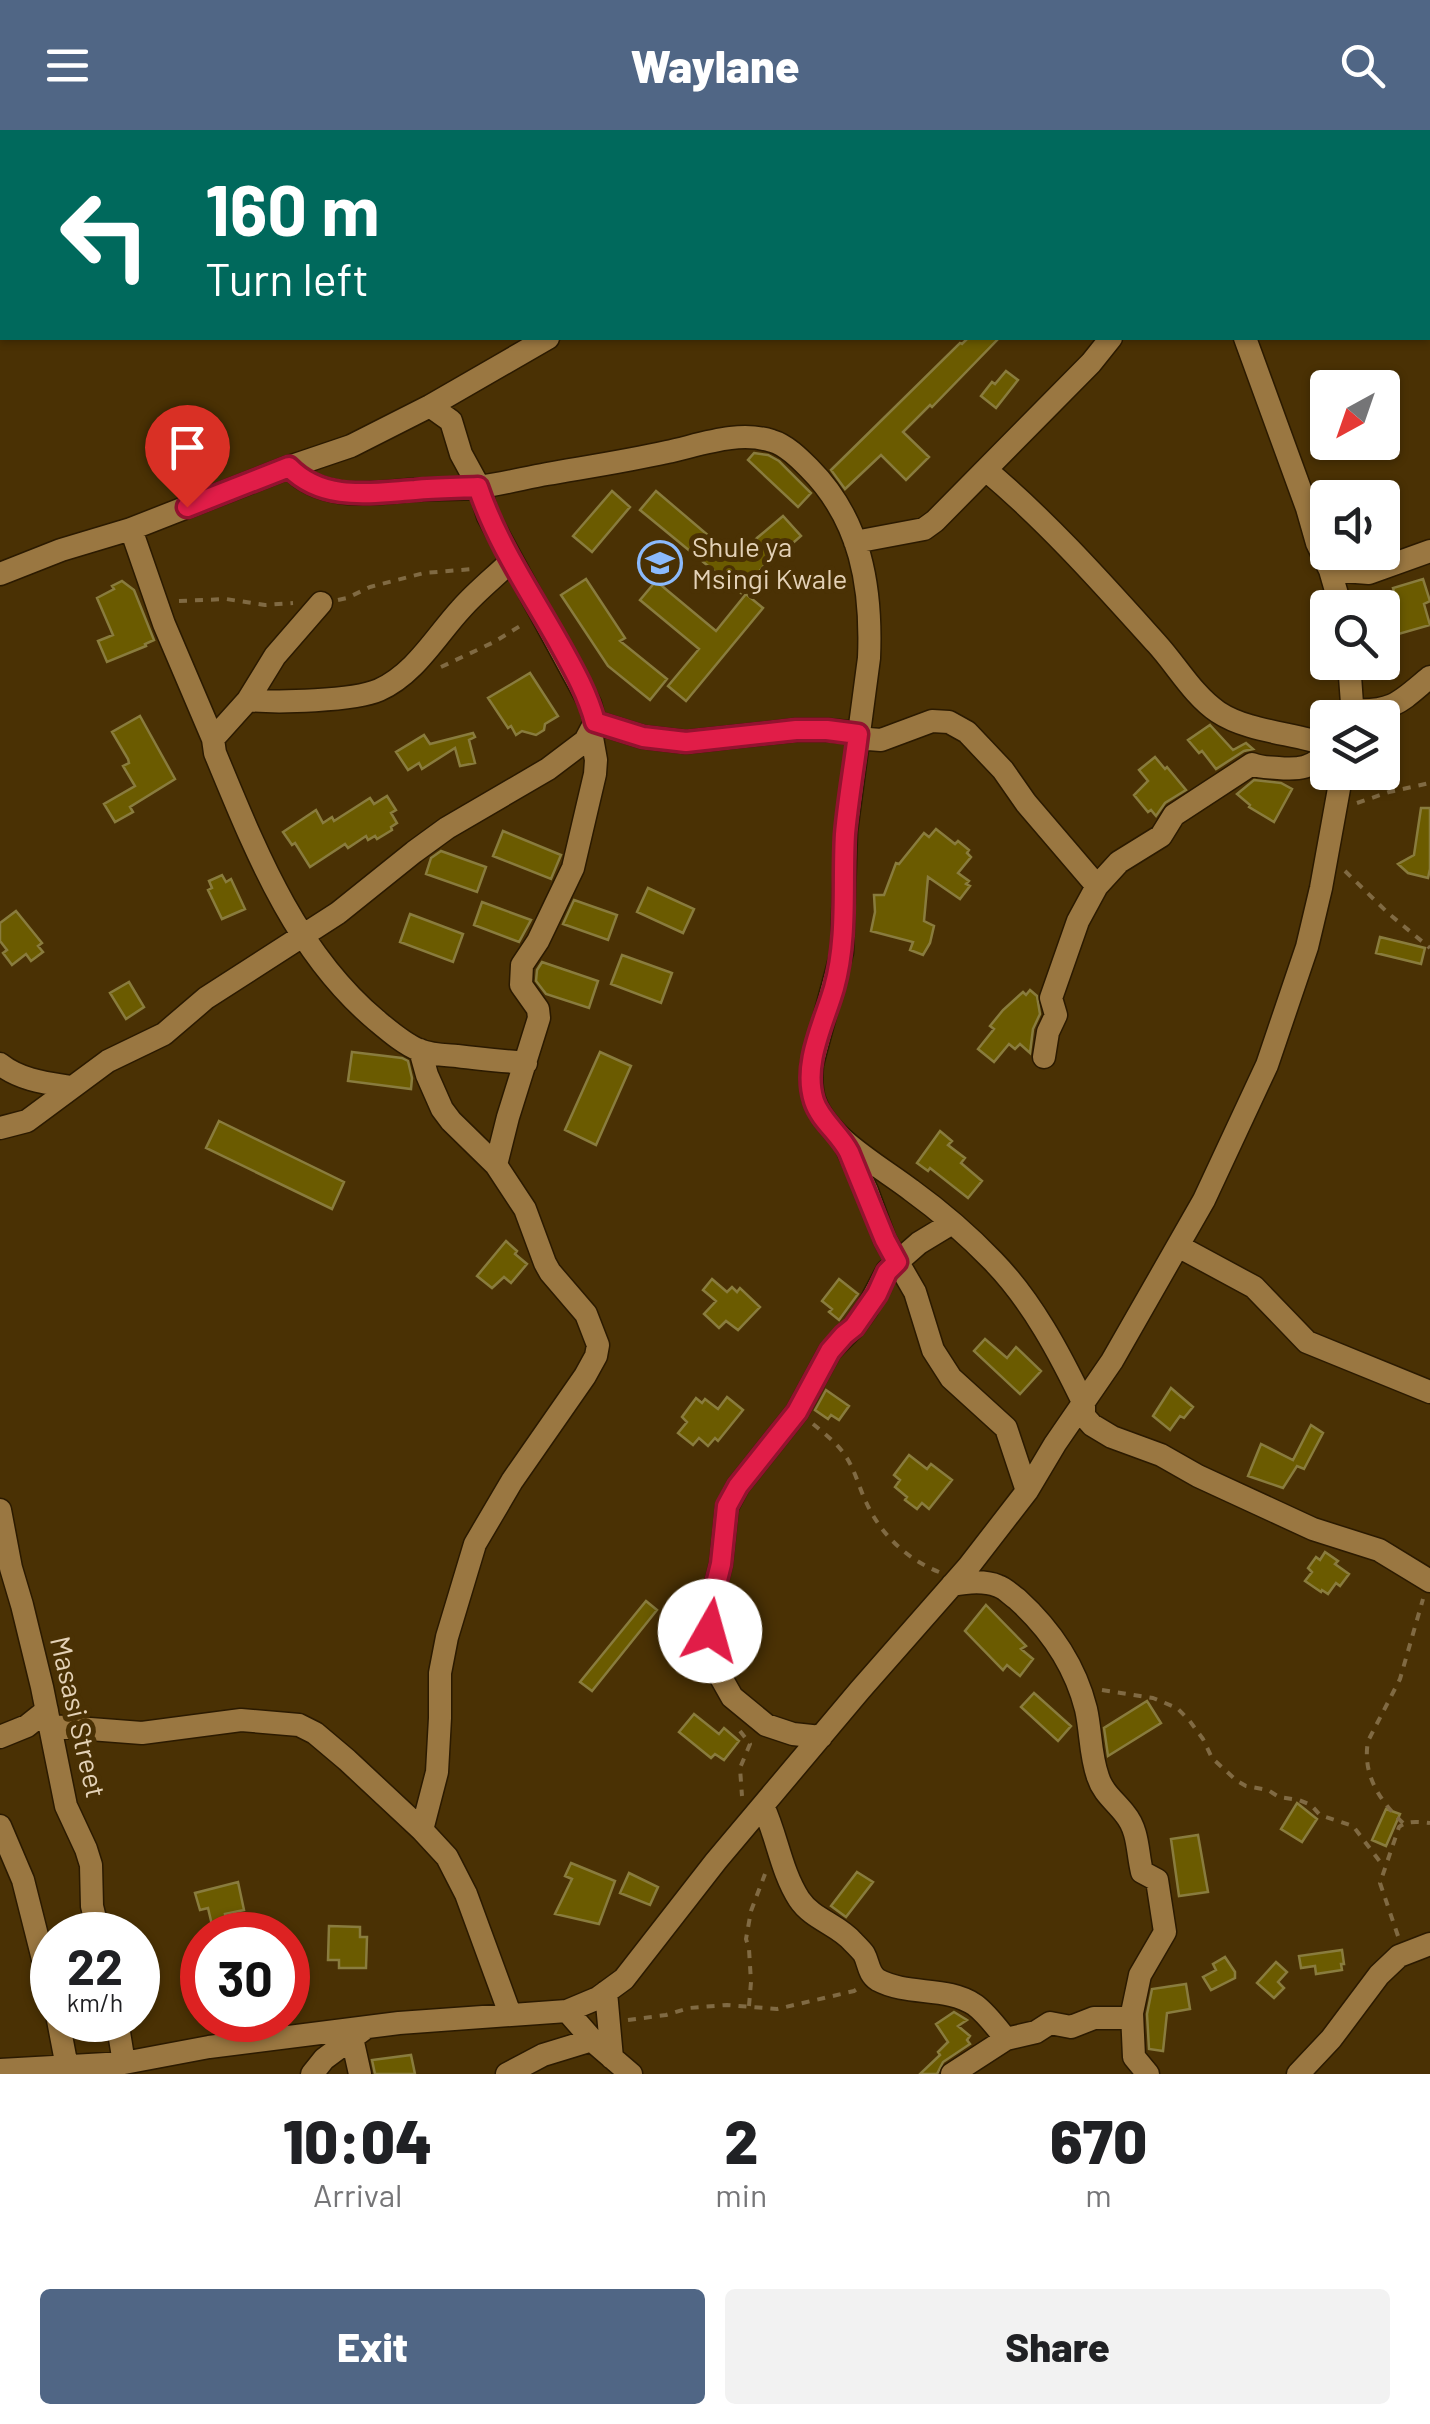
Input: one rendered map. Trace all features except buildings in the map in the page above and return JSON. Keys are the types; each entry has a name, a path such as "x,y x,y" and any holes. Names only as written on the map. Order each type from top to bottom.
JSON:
{"street":[{"path":"0,574 351,446 545,340"},
{"path":"855,542 924,529 1109,340"},
{"path":"1246,340 1310,515"},
{"path":"430,406 450,421 488,516 590,704 596,760 573,868 522,965 520,985 540,1018 496,1165"},
{"path":"289,467 322,489 369,495 478,487 725,439 774,441 798,456 838,501 855,542 869,594 869,658 846,831 842,952 820,1028 811,1080 818,1108 842,1138 952,1223 995,1263 1049,1337 1084,1404 1084,1416 1092,1425 1299,1523 1379,1550 1429,1581"},
{"path":"986,470 1021,499 1081,561 1218,712 1236,722 1310,744"},
{"path":"130,529 183,673 256,848 303,938 348,996 384,1027 420,1050 478,1060 526,1062"},
{"path":"1400,563 1430,552"},
{"path":"248,700 341,698 379,690 417,661 460,610 506,566"},
{"path":"1336,590 1330,570 1370,574 1381,570"},
{"path":"213,739 248,700 275,656 321,603"},
{"path":"1400,701 1430,677"},
{"path":"593,727 673,741 796,730 827,730 881,740 932,721 949,722 960,726 1003,770 1097,886"},
{"path":"0,1128 26,1121 108,1061 164,1034 206,998 303,938 447,828 548,769 585,741 593,727"},
{"path":"1044,1057 1048,1032 1056,1015 1051,998 1078,920 1097,886 1119,862 1161,836 1174,814 1252,764 1260,768 1310,765"},
{"path":"0,2070 124,2066 209,2048 359,2033 400,2022 567,2011 598,1998 624,1979 716,1861 752,1804 821,1738 1027,1491 1112,1361 1204,1200 1267,1064 1307,947 1339,790"},
{"path":"420,1050 426,1075 442,1109 496,1165 526,1210 550,1272 586,1314 597,1350 585,1376 512,1481 475,1544 440,1673 437,1772 422,1830"},
{"path":"0,1064 42,1083 70,1087"},
{"path":"842,1138 885,1240 915,1292 928,1338 941,1364 1006,1428 1027,1491"},
{"path":"821,1738 766,1725 732,1697 718,1674 710,1608 721,1564 727,1506 738,1486 797,1412 830,1351 854,1327 887,1272 919,1243 952,1223"},
{"path":"1178,1246 1254,1287 1307,1342 1430,1392"},
{"name":"Masasi Street","path":"0,1510 44,1722 66,1806 91,1865 94,1912"},
{"path":"955,1582 984,1583 1007,1591 1054,1638 1078,1684 1098,1780 1135,1831 1142,1872 1157,1880 1164,1932 1140,1975 1132,2018 1134,2057 1144,2072"},
{"path":"0,1737 44,1722 142,1733 241,1720 299,1725 331,1746 447,1857 466,1894 510,2014"},
{"path":"752,1804 771,1823 785,1870 800,1902 826,1924 850,1937 875,1978 898,1988 956,1996 973,2003 1006,2039"},
{"path":"0,1826 23,1880 31,1912"},
{"path":"1298,2074 1331,2039 1379,1975 1399,1956 1430,1944"},
{"path":"606,1992 612,2058"},
{"path":"567,2011 592,2040 631,2074"},
{"path":"952,2074 1006,2039 1036,2032 1050,2024 1071,2027 1094,2018 1132,2018"},
{"path":"312,2074 324,2059 359,2033"},
{"path":"359,2033 360,2074"},
{"path":"507,2074 543,2056 592,2040"},
{"path":"62,2042 67,2067"}],"path":[{"path":"436,669 543,614"},
{"path":"1335,810 1430,783"},
{"path":"1327,853 1430,948"},
{"path":"797,1412 842,1451 868,1506 902,1550 955,1582"},
{"path":"1403,1824 1374,1787 1366,1750 1400,1679 1429,1581"},
{"path":"1078,1684 1153,1698 1176,1708 1203,1739 1212,1758 1237,1782 1299,1800 1320,1814 1352,1826 1384,1867"},
{"path":"735,1725 750,1744 740,1768 752,1804"},
{"path":"1395,1960 1398,1932 1380,1883 1384,1867 1395,1833 1403,1824 1430,1823"},
{"path":"749,2008 752,1982 746,1938 752,1910 777,1846"},
{"path":"609,2022 727,2005 777,2009 854,1991 875,1978"}],"place":[{"name":"Shule ya Msingi Kwale","path":"660,563"}],"route":[{"path":"187,507 289,467 310,484 338,492 369,495 478,487 488,516 569,662 595,722 643,737 686,742 796,730 858,734 846,831 842,952 820,1028 811,1080 814,1100 842,1138 897,1262 854,1327 830,1351 797,1412 738,1486 727,1506 721,1564 710,1608 710,1631"}]}
